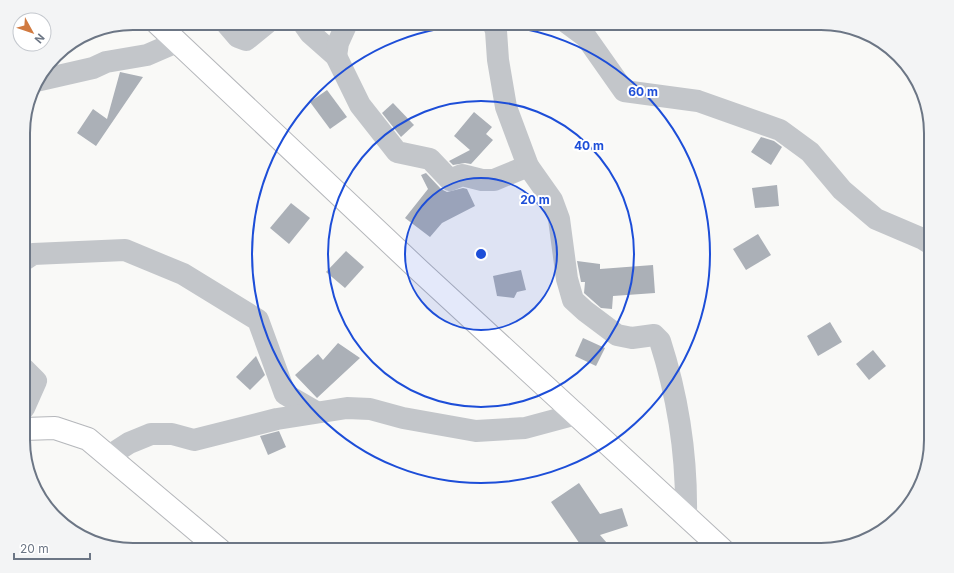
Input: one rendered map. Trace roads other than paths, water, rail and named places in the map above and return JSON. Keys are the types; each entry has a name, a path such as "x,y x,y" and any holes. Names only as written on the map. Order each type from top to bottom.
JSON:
{"highway":[{"path":"164,30 420,271 715,543"},
{"path":"30,429 55,428 88,439 207,543"}],"street":[{"path":"232,30 238,37 246,40 258,30"},
{"path":"308,30 336,56 360,105 397,152 430,159 450,180 462,176 482,180 494,180 528,166"},
{"path":"336,56 338,43 344,30"},
{"path":"496,30 498,60 506,107 528,166 552,200 559,219 567,279 573,300 617,335 632,338 654,335 660,341 678,412 686,486 686,516"},
{"path":"576,30 586,37 624,91 698,101 780,130 810,152 842,190 876,219 924,240"},
{"path":"45,79 93,68 106,62 147,55 177,42"},
{"path":"30,256 33,254 125,250 183,274 258,320 285,394 316,412"},
{"path":"30,375 36,381 30,394"},
{"path":"109,456 129,443 151,434 172,434 194,440 277,419 347,408 370,409 403,418 476,431 524,428 577,414"}]}
